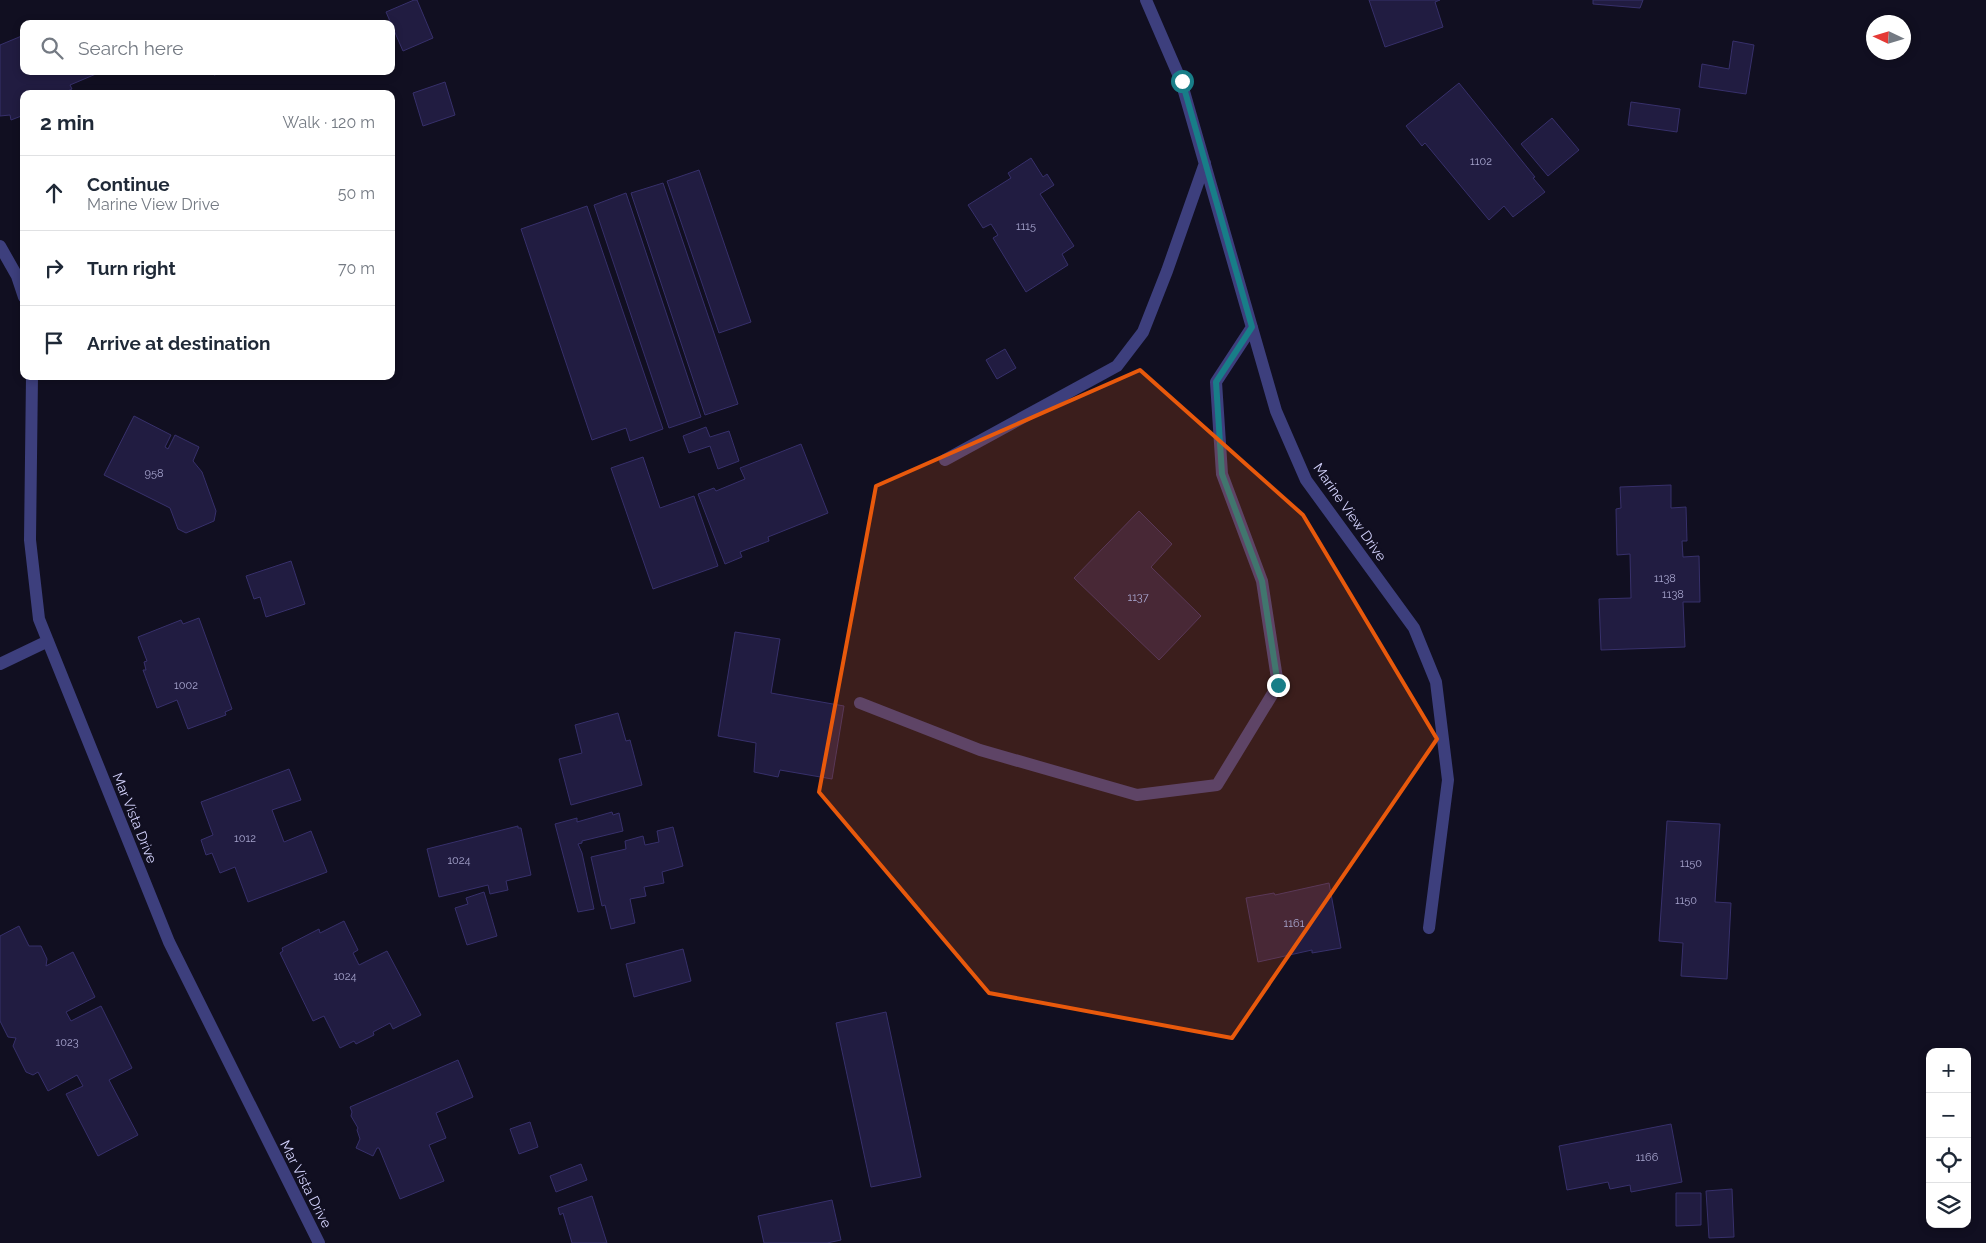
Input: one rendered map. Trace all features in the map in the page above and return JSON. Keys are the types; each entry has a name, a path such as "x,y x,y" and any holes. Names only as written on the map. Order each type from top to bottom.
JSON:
{"street":[{"name":"Marine View Drive","path":"1146,0 1182,81 1276,410 1306,480 1414,628 1436,682 1448,780 1429,928"},
{"path":"945,460 1117,366 1143,332 1167,271 1205,163"},
{"path":"0,246 18,276 20,283"},
{"path":"860,702 980,750 1137,795 1217,785 1278,685 1262,581 1222,474 1216,382 1252,327"},
{"name":"Mar Vista Drive","path":"32,380 30,540 39,619 169,942 319,1243"},
{"path":"0,664 48,641"}],"highlighted area":[{"path":"1140,370 1303,515 1437,739 1232,1038 989,993 819,792 876,486"}],"building":[{"path":"417,0 433,38 403,51 395,33 395,20 389,20 386,12"},
{"path":"1369,0 1440,0 1435,2 1443,27 1385,47"},
{"path":"1593,0 1643,0 1640,8 1593,4"},
{"path":"20,37 20,75 94,75 70,85 72,89 70,90 20,90 20,117 11,120 10,115 0,116 0,45"},
{"path":"1733,41 1754,45 1746,94 1699,87 1702,64 1729,69"},
{"path":"445,82 455,115 423,126 413,93"},
{"path":"1459,83 1545,192 1513,217 1504,206 1489,220 1425,143 1422,146 1406,126"},
{"path":"1631,102 1680,109 1677,132 1628,125"},
{"path":"1552,118 1579,150 1548,176 1521,144"},
{"path":"1031,158 1043,177 1047,174 1054,185 1040,194 1074,246 1062,254 1068,265 1026,292 993,238 998,235 991,224 983,228 968,205 1011,178 1008,173"},
{"path":"699,170 751,322 719,333 667,181"},
{"path":"663,183 738,404 705,415 631,193"},
{"path":"626,193 701,417 669,428 594,205"},
{"path":"587,206 663,429 630,441 626,428 592,440 521,229"},
{"path":"1005,349 1016,368 997,379 986,360"},
{"path":"134,416 171,435 165,447 168,449 175,435 199,447 193,461 202,472 216,511 214,521 186,533 178,529 170,508 104,475"},
{"path":"706,427 710,437 729,431 739,461 718,469 710,446 689,453 683,436"},
{"path":"801,444 828,513 768,537 769,541 740,552 742,557 725,564 698,494 714,488 716,491 745,479 740,468"},
{"path":"643,457 660,508 694,496 718,566 653,589 611,468"},
{"path":"1671,485 1671,508 1686,507 1687,541 1682,541 1683,557 1699,556 1700,602 1683,602 1685,647 1601,650 1599,599 1631,598 1630,554 1617,555 1616,509 1621,508 1620,487"},
{"path":"1139,511 1172,544 1151,567 1201,616 1159,660 1074,578"},
{"path":"291,561 305,604 266,617 260,597 254,599 246,576"},
{"path":"199,618 232,709 225,712 226,715 188,729 177,700 157,708 143,670 146,670 144,662 147,661 138,637 181,620 183,624"},
{"path":"735,632 780,639 771,693 844,706 832,779 780,770 778,777 754,772 756,743 718,736"},
{"path":"618,713 626,741 630,740 642,785 571,805 559,759 582,753 575,725"},
{"path":"289,769 301,800 272,810 284,842 311,831 327,872 248,902 235,867 220,873 212,853 206,855 201,840 213,835 201,802"},
{"path":"612,812 613,815 619,813 623,831 582,841 582,843 578,844 582,853 594,909 578,912 555,824 577,818 577,822"},
{"path":"1667,821 1720,824 1715,902 1731,903 1727,979 1681,976 1683,943 1659,941"},
{"path":"518,826 518,828 521,828 531,875 506,881 508,890 490,894 488,885 439,897 427,849"},
{"path":"673,827 683,866 662,872 664,883 644,887 646,896 630,899 635,923 611,929 605,905 602,906 591,857 626,849 625,841 643,836 645,845 659,842 657,831"},
{"path":"1329,883 1341,948 1312,953 1312,950 1258,962 1246,898 1274,893 1275,895"},
{"path":"484,892 497,936 467,945 455,908 468,904 466,898"},
{"path":"344,921 358,950 353,953 359,965 387,951 421,1015 393,1029 390,1023 373,1032 374,1035 356,1044 354,1041 340,1048 324,1016 313,1021 280,953 283,951 282,948 319,929 320,933"},
{"path":"19,926 29,946 41,946 47,959 46,966 73,952 95,997 66,1012 71,1021 101,1006 132,1068 109,1080 138,1135 98,1156 66,1094 83,1086 77,1075 48,1091 38,1072 33,1075 26,1072 13,1046 16,1038 8,1037 0,1021 0,936"},
{"path":"683,949 691,981 634,997 626,964"},
{"path":"886,1012 921,1177 871,1187 836,1023"},
{"path":"458,1060 473,1097 436,1113 446,1138 429,1145 444,1181 400,1199 379,1148 377,1148 373,1156 356,1148 360,1139 358,1128 351,1116 350,1107"},
{"path":"530,1122 538,1147 519,1154 510,1129"},
{"path":"1671,1124 1682,1182 1631,1192 1630,1185 1610,1189 1608,1182 1567,1190 1559,1146"},
{"path":"581,1164 587,1180 556,1192 550,1176"},
{"path":"1732,1189 1734,1237 1709,1238 1706,1191"},
{"path":"1676,1193 1701,1193 1701,1225 1676,1226"},
{"path":"592,1196 607,1243 572,1243 563,1213 560,1215 558,1208"},
{"path":"832,1200 841,1240 827,1243 764,1243 758,1216"}],"route":[{"path":"1182,81 1252,327 1216,382 1222,474 1262,581 1278,685"}]}
